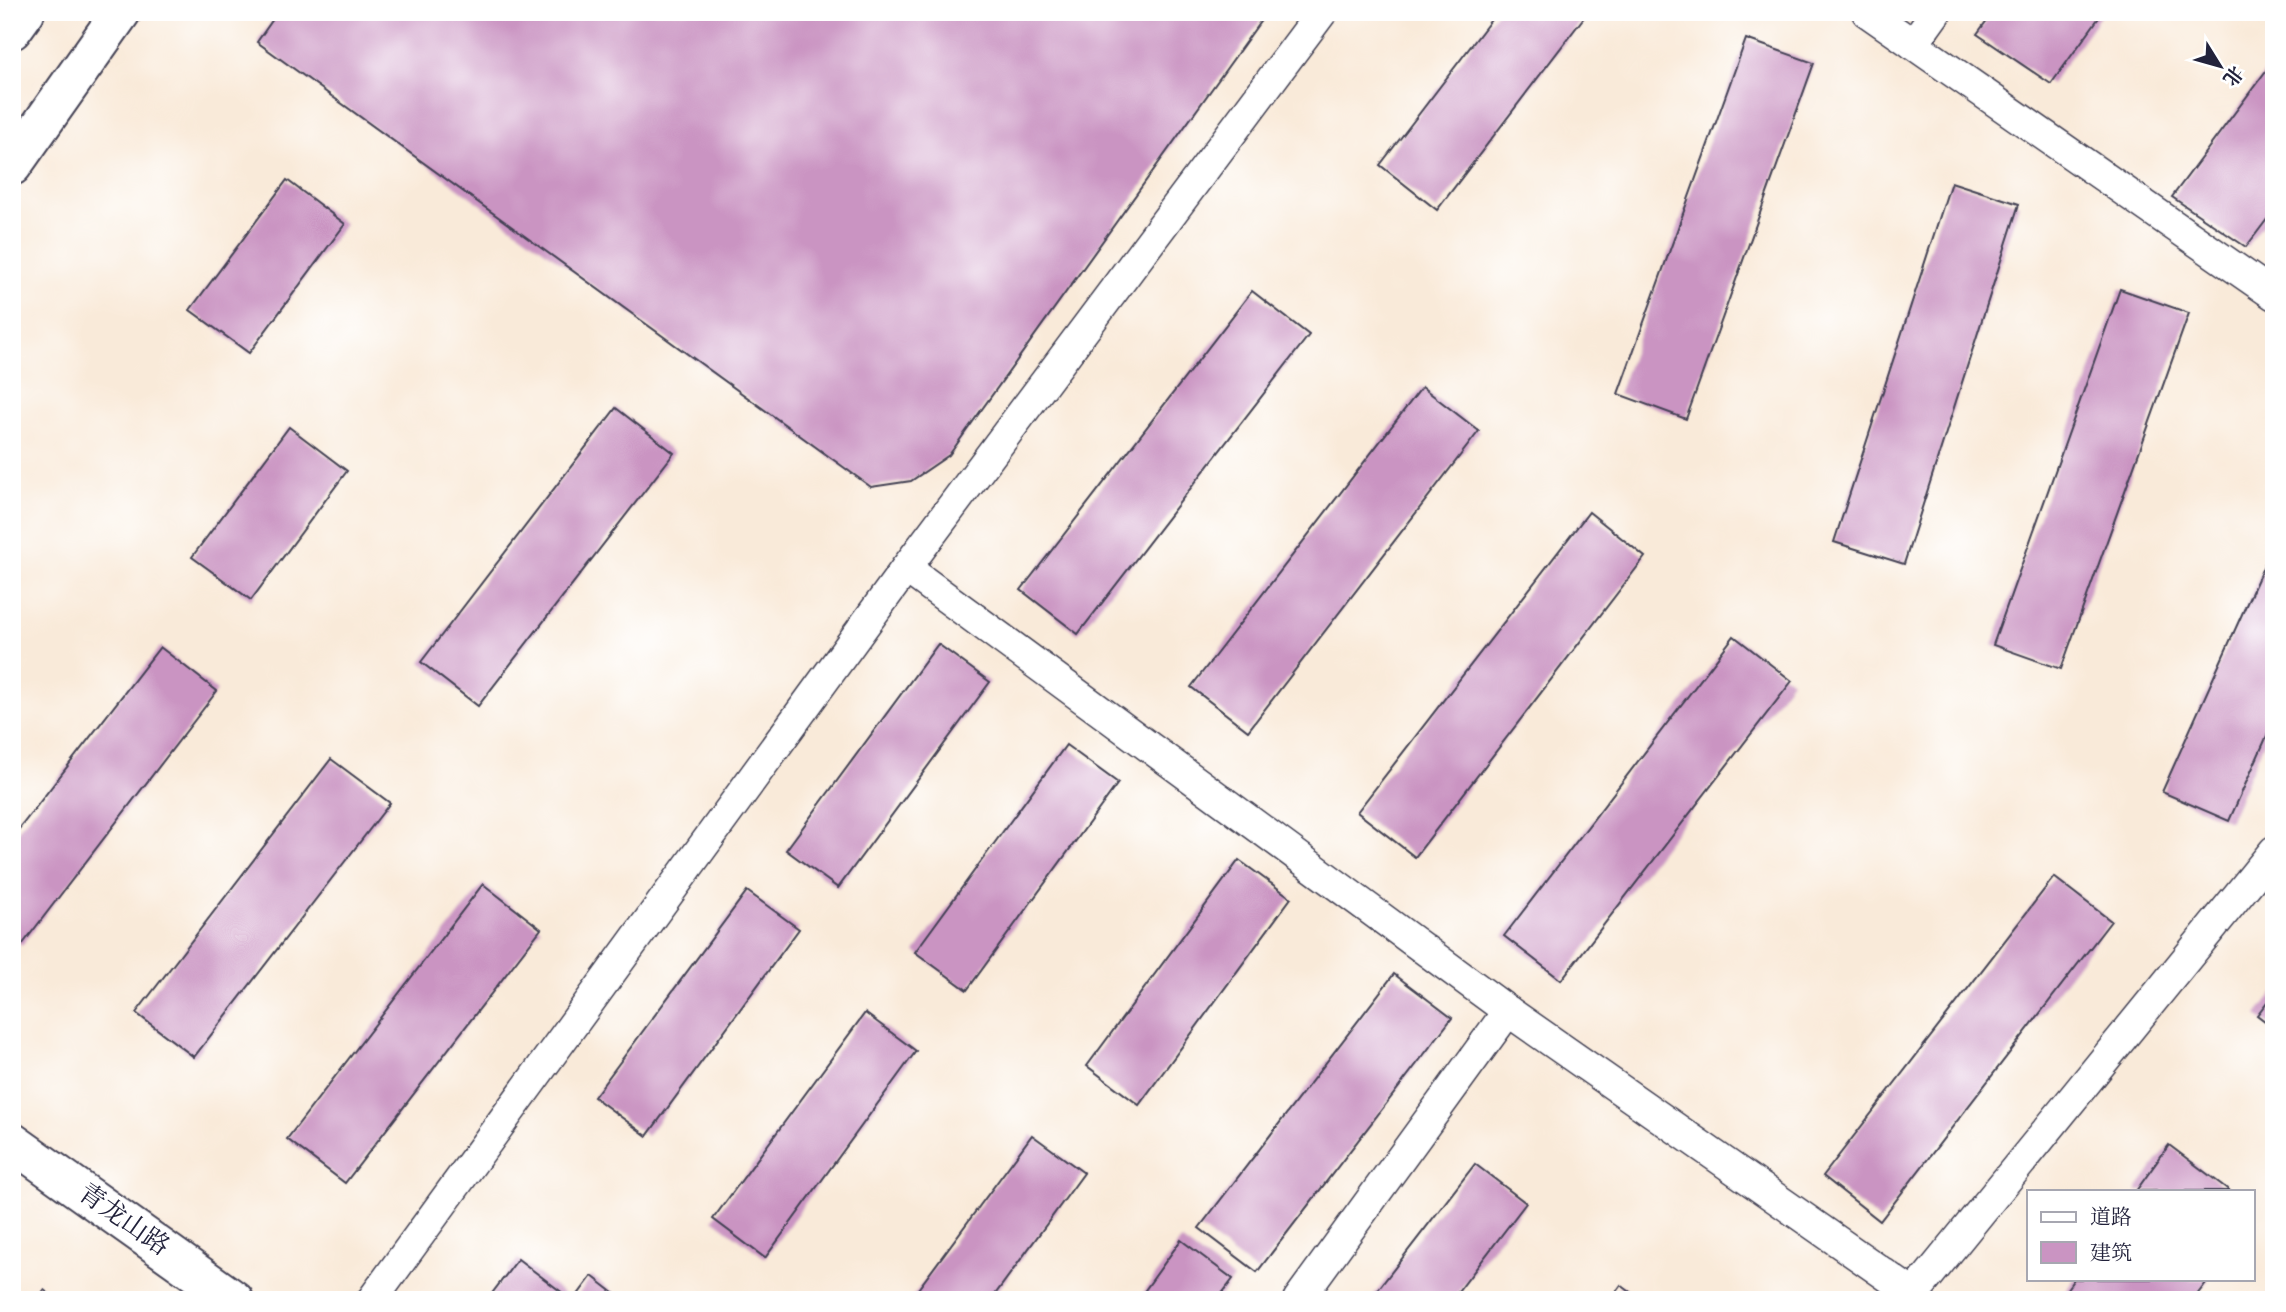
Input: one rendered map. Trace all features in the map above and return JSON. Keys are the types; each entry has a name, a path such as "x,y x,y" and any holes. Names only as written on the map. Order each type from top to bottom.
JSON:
{"street":[{"path":"12,30 25,12"},
{"path":"12,166 121,12"},
{"path":"372,1300 906,568 1322,12"},
{"path":"1867,12 2274,295"},
{"path":"1913,44 1936,12"},
{"path":"906,568 1508,1011 1911,1297 2274,851"},
{"path":"1298,1300 1508,1011"},
{"name":"青龙山路","path":"12,1142 234,1300"}],"building":[{"path":"278,12 1267,12 949,455 911,481 871,487 257,42"},
{"path":"1497,12 1588,12 1437,210 1380,165"},
{"path":"1993,12 2103,12 2051,84 1977,34"},
{"path":"1746,39 1814,63 1686,419 1618,394"},
{"path":"2274,60 2274,210 2246,247 2172,197"},
{"path":"287,180 345,224 249,353 190,310"},
{"path":"1951,182 2019,204 1904,564 1834,542"},
{"path":"2120,289 2189,313 2061,669 1993,645"},
{"path":"1252,291 1309,335 1078,634 1021,590"},
{"path":"1422,387 1479,431 1248,731 1191,687"},
{"path":"616,408 674,453 478,706 421,662"},
{"path":"289,427 347,471 251,600 192,557"},
{"path":"1589,512 1645,557 1415,857 1357,812"},
{"path":"2274,543 2274,720 2229,821 2162,792"},
{"path":"1734,636 1792,681 1561,980 1504,936"},
{"path":"938,644 990,682 838,888 786,850"},
{"path":"160,647 217,691 22,945 12,938 12,838"},
{"path":"1066,745 1118,783 967,990 915,952"},
{"path":"331,759 390,803 194,1057 136,1013"},
{"path":"1239,860 1291,898 1139,1105 1087,1066"},
{"path":"2054,877 2111,921 1880,1221 1823,1176"},
{"path":"483,884 541,929 345,1183 287,1139"},
{"path":"747,891 799,929 647,1136 594,1097"},
{"path":"1394,974 1452,1018 1257,1272 1199,1228"},
{"path":"2274,993 2274,1028 2257,1015"},
{"path":"865,1013 916,1051 765,1258 713,1219"},
{"path":"1032,1135 1084,1173 991,1300 910,1300"},
{"path":"2169,1145 2229,1190 2137,1190"},
{"path":"1475,1164 1526,1203 1452,1300 1370,1300"},
{"path":"1181,1240 1233,1279 1217,1300 1138,1300"},
{"path":"518,1259 572,1300 487,1300"},
{"path":"592,1276 623,1300 574,1300"},
{"path":"2073,1280 2208,1280 2193,1300 2072,1300 2064,1293"},
{"path":"1621,1285 1641,1300 1610,1300"},
{"path":"44,1290 57,1300 37,1300"}]}
